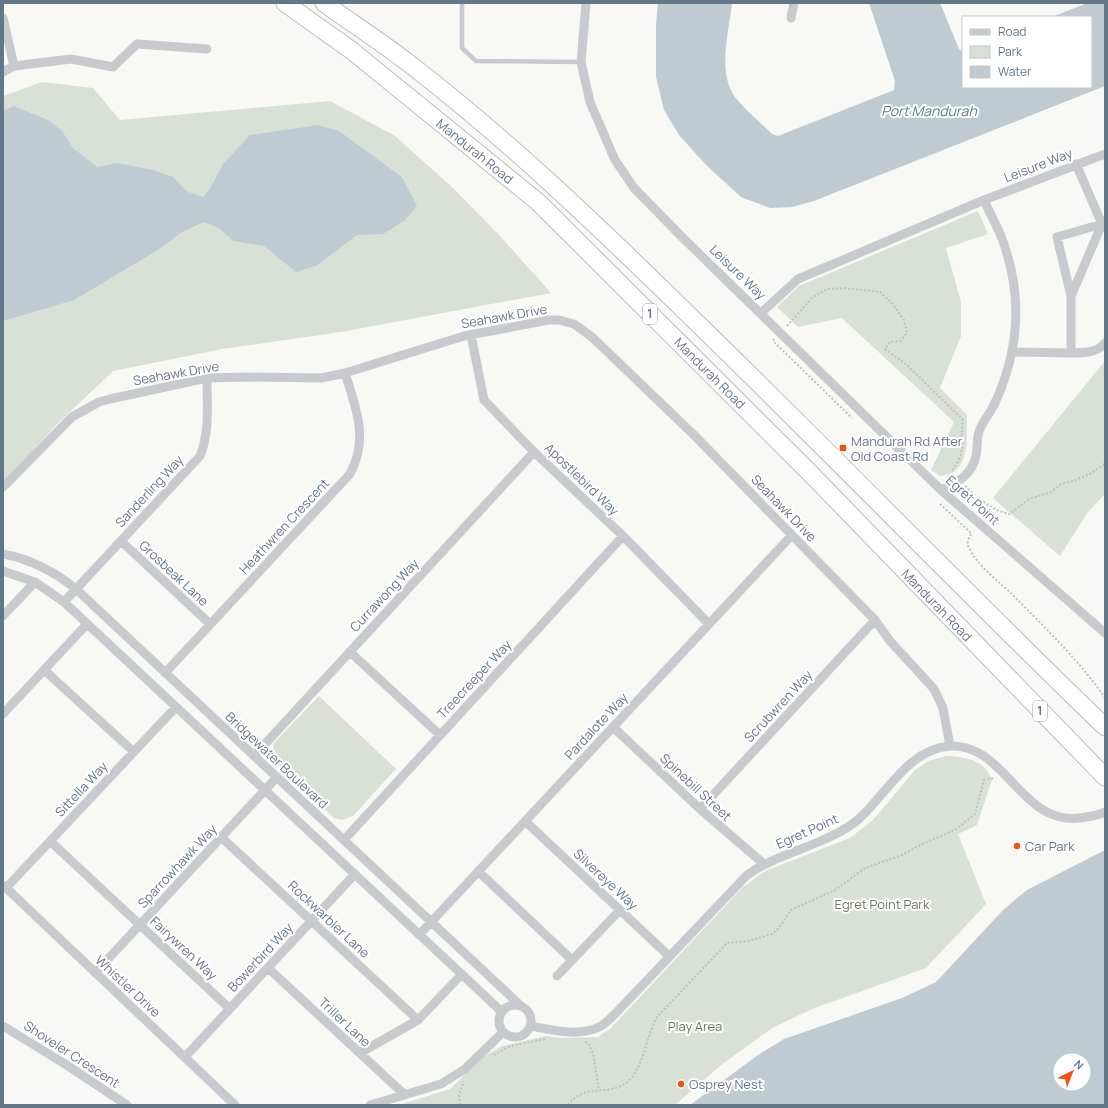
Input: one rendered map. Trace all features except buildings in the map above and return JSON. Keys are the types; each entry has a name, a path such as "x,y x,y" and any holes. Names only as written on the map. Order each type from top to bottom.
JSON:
{"highway":[{"name":"Mandurah Road","path":"285,3 350,50 538,202 810,473 1099,771"},
{"name":"Mandurah Road","path":"324,3 410,64 521,156 628,255 770,394 1012,637 1105,727"}],"street":[{"name":"Leisure Way","path":"586,3 580,62 590,102 615,160 624,176 676,231 761,313 798,279 984,200 1105,154"},
{"path":"792,18 794,3"},
{"path":"3,18 14,66"},
{"path":"3,72 14,66 71,59 113,68 137,44 207,49"},
{"path":"1071,296 1102,224 1076,164"},
{"path":"941,490 960,482 970,472 976,457 979,430 994,404 1013,352 1017,316 1012,272 1001,236 984,200"},
{"path":"1071,353 1071,296 1057,237 1102,224"},
{"name":"Egret Point","path":"761,313 941,490 1105,633"},
{"name":"Seahawk Drive","path":"3,487 61,426 82,410 110,399 206,378 246,377 309,379 345,373 443,341 471,335 549,320 559,320 574,324 592,337 694,434 875,620 890,641 925,679 940,700 950,746"},
{"name":"Apostlebird Way","path":"471,335 484,400 534,452 622,536 709,624"},
{"path":"1013,352 1082,353 1100,349 1105,343"},
{"name":"Heathwren Crescent","path":"165,673 350,474 356,463 361,437 345,373"},
{"name":"Sanderling Way","path":"64,602 200,456 207,425 206,378"},
{"name":"Currawong Way","path":"254,756 534,452"},
{"name":"Pardalote Way","path":"419,935 792,535"},
{"name":"Treecreeper Way","path":"344,840 622,536"},
{"name":"Grosbeak Lane","path":"121,541 210,624"},
{"name":"Bridgewater Boulevard","path":"3,554 34,564 59,576 76,589 521,1006"},
{"path":"3,571 35,582 64,602 502,1012"},
{"path":"3,616 35,582"},
{"name":"Scrubwren Way","path":"700,809 875,620"},
{"path":"3,714 87,624"},
{"path":"350,652 440,735"},
{"path":"44,670 134,752"},
{"name":"Sittella Way","path":"4,887 50,841 176,707"},
{"name":"Spinebill Street","path":"613,727 700,809 764,864"},
{"name":"Egret Point","path":"531,1026 545,1030 576,1032 600,1027 614,1015 747,875 764,864 848,827 860,817 907,766 922,755 936,749 950,746 967,748 980,754 1034,804 1044,811 1066,820 1086,818 1105,812"},
{"name":"Sparrowhawk Way","path":"96,973 277,777"},
{"name":"Silvereye Way","path":"525,821 669,956"},
{"name":"Rockwarbler Lane","path":"222,837 418,1020"},
{"name":"Fairywren Way","path":"50,841 229,1008"},
{"path":"478,871 572,960"},
{"name":"Bowerbird Way","path":"184,1057 355,874"},
{"name":"Whistler Drive","path":"4,887 235,1105"},
{"path":"557,976 620,910"},
{"name":"Triller Lane","path":"268,968 405,1095"},
{"path":"360,1053 418,1020 462,974"},
{"path":"514,1005 521,1006 530,1014 531,1026 529,1032 519,1038 507,1036 499,1026 499,1019 502,1012 507,1007 514,1005"},
{"name":"Shoveler Crescent","path":"3,1026 127,1105"},
{"path":"370,1105 441,1084 465,1069 503,1032"}],"lane":[{"path":"462,3 462,48 476,61 580,62"}],"path":[{"path":"858,424 772,341 813,296 826,289 844,288 880,292 891,302 904,320 907,333 900,341 890,342 885,348 908,366 963,420 961,457 952,470 960,482 985,504 1000,512 1010,514 1029,499 1051,492 1061,484 1090,474 1104,465 1105,461"},
{"path":"971,506 966,501 973,494"},
{"path":"937,500 971,533"},
{"path":"979,524 971,533 967,542 968,547 984,567 1054,637 1096,685 1105,698"},
{"path":"568,1105 579,1093 616,1087 625,1083 631,1078 636,1071 651,1027 657,1017 727,943 748,941 772,934 778,929 791,910 835,890 865,868 902,855 924,843 955,830 975,814 984,780 996,778 1001,772"},
{"path":"490,1058 510,1046 545,1039 551,1040"},
{"path":"582,1041 588,1043 594,1053 599,1090"},
{"path":"460,1105 459,1095 465,1080"}],"green space":[{"path":"42,82 93,88 120,120 330,101 395,136 452,187 500,236 551,293 341,332 222,349 113,371 55,426 3,484 3,96"},
{"path":"978,211 988,234 946,248 961,302 961,336 940,388 967,415 967,434 965,453 958,469 950,474 940,476 931,470 954,422 842,318 798,327 777,307 799,286"},
{"path":"1105,361 1105,494 1088,512 1060,556 993,498"},
{"path":"319,696 396,769 353,816 342,820 334,818 271,757 274,743"},
{"name":"Egret Point Park","path":"946,756 967,758 979,763 984,767 992,779 977,825 958,834 986,904 926,968 812,1009 772,1028 721,1065 675,1105 399,1105 450,1089 483,1057 502,1046 546,1036 561,1038 598,1037 611,1028 742,888 765,871 850,838 873,820 915,770 929,761"}],"water":[{"name":"Port Mandurah","path":"658,3 732,3 725,64 730,87 735,97 743,107 772,134 778,136 894,90 895,81 869,3 940,3 959,49 962,51 962,88 1092,88 1092,16 1054,16 1087,3 1105,3 1105,86 814,201 792,207 770,208 741,197 706,165 679,135 664,110 656,77 656,24"},
{"path":"14,106 48,120 62,131 73,148 97,167 117,163 153,170 173,177 186,191 203,197 211,187 223,164 250,135 318,125 339,131 402,177 417,206 404,221 383,234 357,235 316,266 296,272 264,246 233,241 219,228 204,222 182,232 158,250 74,300 3,321 3,111"},
{"path":"1105,850 1105,1105 690,1105 758,1055 784,1039 902,998 936,982 1004,909 1027,890"}],"place":[{"name":"Mandurah Rd After Old Coast Rd","path":"843,448"},
{"name":"Car Park","path":"1017,846"},
{"name":"Osprey Nest","path":"681,1084"}],"park label":[{"name":"Play Area","path":"695,1026"}]}
